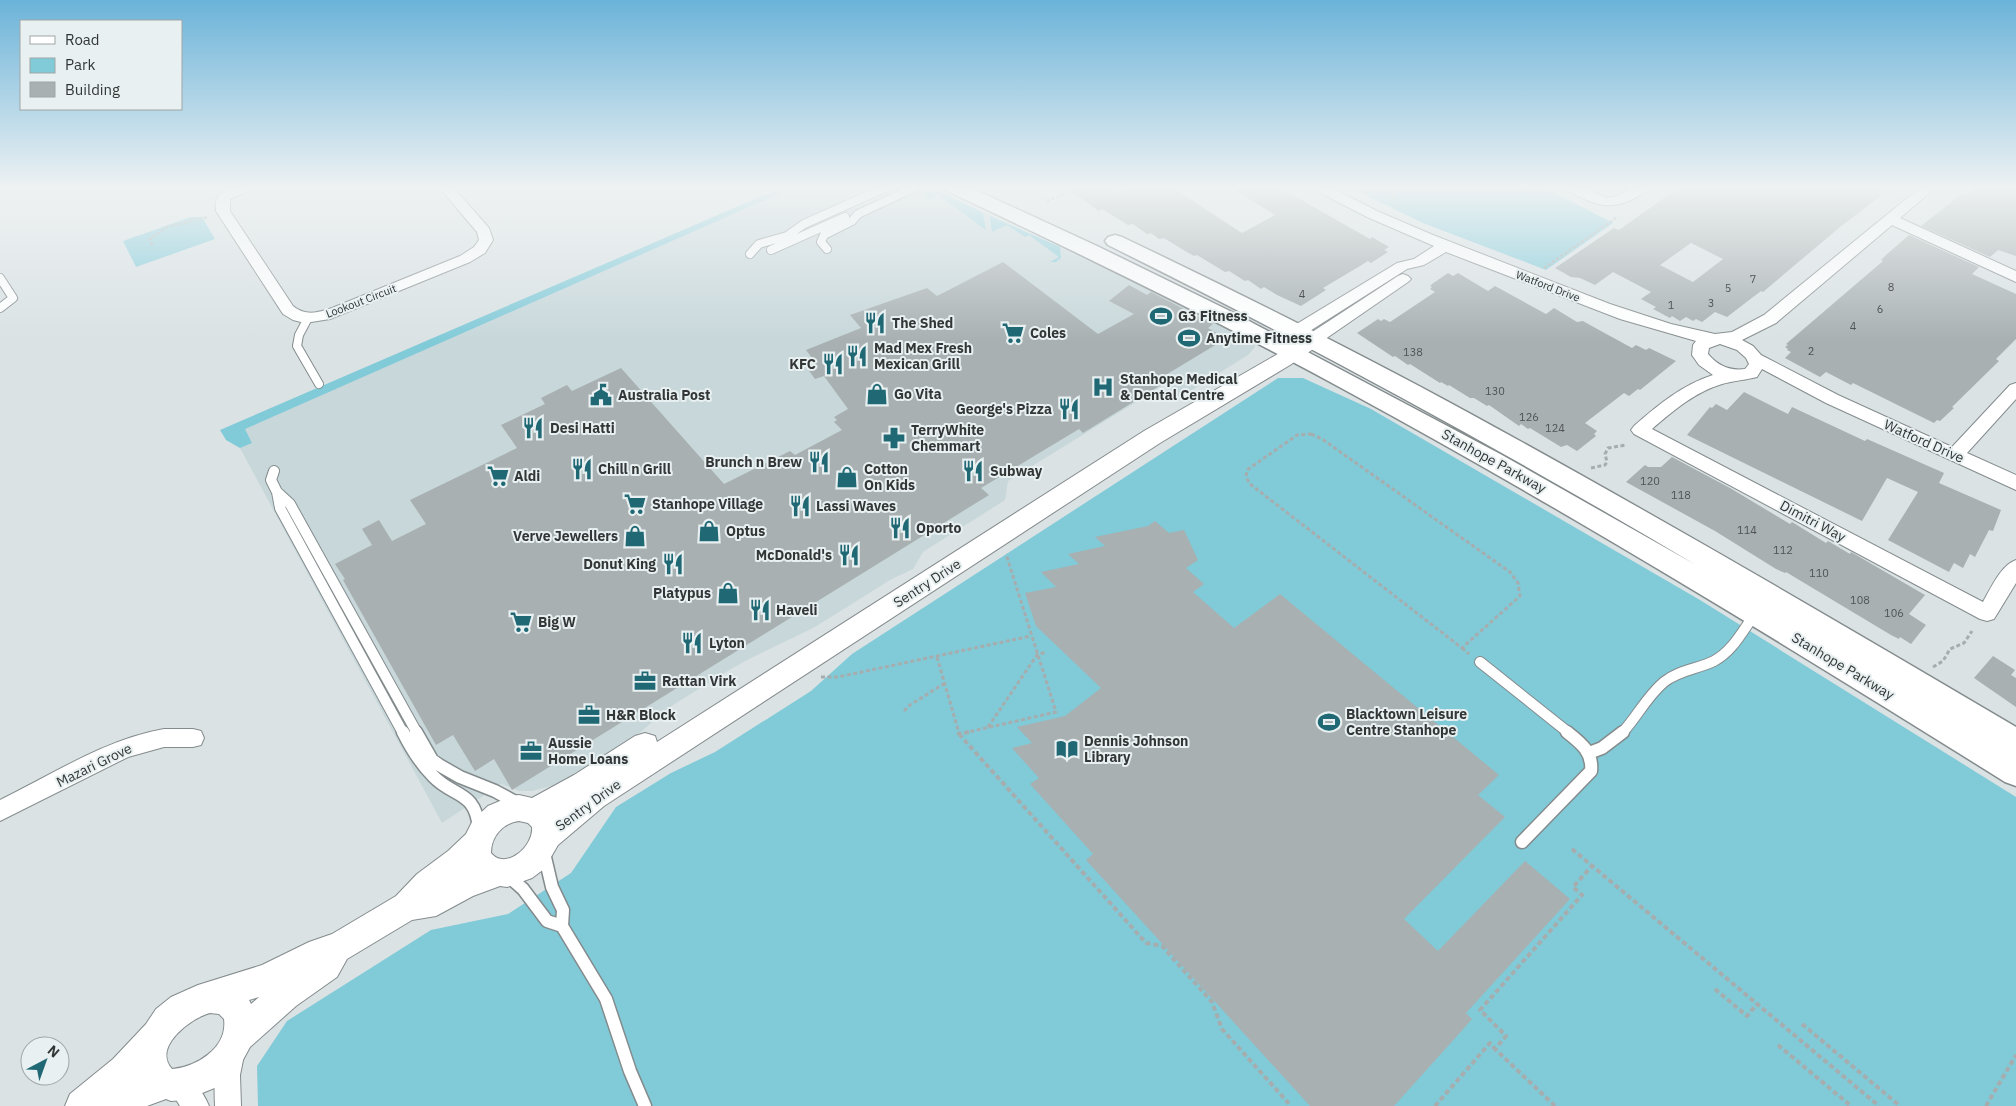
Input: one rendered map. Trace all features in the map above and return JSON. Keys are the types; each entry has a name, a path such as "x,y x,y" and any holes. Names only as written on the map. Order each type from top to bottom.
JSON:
{"main road":[{"name":"Stanhope Parkway","path":"1066,238 1295,342 1604,499 2016,743"},
{"name":"Stanhope Parkway","path":"1108,238 1184,274 1408,412 1536,484 1756,613 2016,772"}],"street":[{"name":"Lookout Circuit","path":"240,238 288,310 297,316 308,318 337,312 465,259 480,250 485,238"},
{"name":"Watford Drive","path":"1426,238 1642,323 1739,344 1754,356 1832,399 2016,482"},
{"path":"1770,320 1763,321 1738,335 1717,339 1701,345 1702,358 1696,376 1683,388 1681,395 1691,393 1711,381 1741,375 1755,369 1754,356 1758,339 1770,320 1868,238"},
{"path":"1931,238 2016,276"},
{"path":"1295,342 1413,273 1419,262 1445,246"},
{"name":"Watford Drive","path":"1642,323 1702,358 1719,371 1786,384 1824,399 1832,399"},
{"name":"Sentry Drive","path":"538,825 578,809 1144,442 1220,398 1295,342"},
{"path":"1955,455 2016,390"},
{"name":"Dimitri Way","path":"1681,395 1640,430 1987,613 1999,591 2016,568"},
{"name":"Mazari Grove","path":"0,811 121,750 143,742 164,738 193,738"},
{"path":"82,1106 124,1070 156,1035 166,1021 180,1009 196,1000 267,979 320,953 338,948 407,906 427,884 458,861 478,839 486,824 495,816 507,810 538,825 528,865 464,884 436,901 407,906"},
{"path":"478,839 479,862 486,869 501,873"},
{"path":"111,1106 146,1089 181,1091 207,1075 235,1044 286,995 326,966 338,948"},
{"path":"210,997 220,997 232,1002 239,1011 241,1024 227,1075 228,1106"},
{"path":"156,1035 150,1052 151,1066 156,1076 181,1091"}],"lane":[{"path":"750,254 755,246 770,238"},
{"path":"771,250 799,238"},
{"path":"823,238 821,242 827,249"},
{"path":"0,278 13,298 0,308"},
{"path":"308,318 299,335 297,346 319,384"},
{"path":"274,471 271,480 277,492 280,508 416,756 437,781 460,793 472,803 478,815 478,839"},
{"path":"277,492 290,504 432,760 442,769 455,776 493,789 538,825 546,867 552,887 563,910 562,926 606,999 630,1071 645,1106"},
{"path":"1589,753 1601,749 1617,739 1663,683 1676,675 1709,663 1725,654 1756,613"},
{"path":"1480,662 1575,737 1589,753 1592,765 1586,777 1522,842"},
{"path":"501,873 523,889 547,921 562,926"}],"path":[{"path":"152,238 150,239 152,245"},
{"path":"1530,279 1588,238"},
{"path":"1462,648 1520,596 1521,587 1518,579 1510,572 1322,439 1311,434 1297,434 1247,470 1246,477 1250,484 1480,662"},
{"path":"1586,470 1605,465 1605,454 1608,448 1626,445"},
{"path":"959,734 1056,712 1004,549"},
{"path":"1927,672 1942,661 1950,649 1962,646 1972,631"},
{"path":"820,678 838,677 1031,636"},
{"path":"988,727 1037,655 1046,652"},
{"path":"938,657 959,734 1146,943 1160,945 1206,995 1212,1002 1222,1029 1291,1106"},
{"path":"904,711 910,705 945,683"},
{"path":"1572,850 1879,1106"},
{"path":"1495,1049 1506,1036 1480,1010 1582,895 1573,887 1592,866"},
{"path":"1715,989 1748,1016 1757,1004"},
{"path":"1802,1024 1900,1106"},
{"path":"1435,1106 1490,1043 1556,1106"},
{"path":"1778,1045 1851,1106"},
{"path":"1986,1106 2016,1055"}],"shaded area":[{"name":"Stanhope Village","path":"680,238 1039,238 1095,264 1106,263 1255,342 1255,347 1248,355 1184,395 1171,396 1170,381 1008,481 1005,500 923,552 913,569 890,580 815,627 726,672 673,705 626,744 567,782 532,791 519,791 501,784 442,823 240,448 252,443 244,429"}],"green space":[{"path":"133,238 215,239 136,267 123,241"},
{"path":"665,238 680,238 245,429 252,443 240,448 226,440 220,430"},
{"path":"1033,238 1039,238 1060,247 1061,258 1056,262 1050,262 1059,257"},
{"path":"1461,238 1592,238 1546,270"},
{"name":"Blacktown Leisure Centre Stanhope","path":"1278,378 1303,378 1371,409 1700,600 2016,797 2016,1106 258,1106 257,1066 287,1021 431,930 508,914 571,873 616,807 671,773 715,752 811,691 852,654"}],"building":[{"path":"1157,238 1373,238 1389,247 1384,250 1388,252 1371,263 1368,261 1323,288 1326,290 1301,306 1264,287 1261,289 1229,271 1225,272 1164,238"},
{"path":"1600,238 1827,238 1763,292 1761,291 1727,317 1715,312 1702,322 1696,319 1693,321 1686,317 1680,321 1653,309 1656,307 1641,299 1651,292 1613,272 1595,285 1580,278 1571,277 1555,268","holes":["1691,243 1723,259 1693,282 1660,265"]},
{"path":"1906,238 1915,238 1979,267 1972,274 2016,294 2016,339 1996,359 1999,361 1952,407 1954,408 1940,421 1937,420 1934,423 1853,383 1851,385 1826,372 1820,377 1785,358 1791,352 1785,347 1788,345 1786,344 1883,261 1881,260"},
{"path":"1947,238 2016,238 2016,256 1998,250 1990,257"},
{"path":"1003,262 1098,334 1134,314 1109,301 1129,285 1147,295 1151,292 1213,324 1208,328 1220,335 1211,340 1217,344 1164,376 1169,380 1083,433 1079,429 981,488 989,495 512,790 494,759 475,771 453,735 436,745 335,564 372,545 362,529 379,520 392,541 426,524 410,500 517,448 501,425 545,404 541,398 567,385 572,391 621,368 724,484 790,451 795,455 842,430 834,422 837,420 834,417 848,409 824,376 815,379 802,361 812,358 806,350 861,328 850,315 927,288 937,296"},
{"path":"1448,273 1453,276 1458,273 1488,291 1495,286 1546,314 1554,308 1577,322 1583,321 1632,348 1636,345 1646,350 1649,348 1676,361 1640,390 1638,389 1629,396 1624,393 1585,423 1597,431 1594,434 1596,436 1577,451 1567,445 1561,447 1530,428 1528,429 1521,424 1519,426 1489,405 1487,406 1474,398 1470,398 1449,385 1440,383 1410,364 1408,365 1395,356 1393,357 1357,333 1378,319 1390,322 1435,292 1430,289 1432,287 1430,286"},
{"path":"1744,392 1788,414 1792,407 1865,441 1867,439 1944,473 1939,483 2001,510 1993,531 1989,530 1975,557 1970,554 1963,568 1954,563 1949,572 1888,540 1918,492 1887,478 1862,521 1687,435 1710,407 1712,408 1716,404 1727,410"},
{"path":"1672,457 1730,488 1790,524 1792,522 1826,543 1828,541 1850,554 1851,552 1925,595 1909,614 1926,625 1911,644 1900,637 1899,639 1786,572 1776,569 1715,531 1626,482 1645,465 1648,467 1661,467"},
{"path":"1155,521 1169,533 1184,530 1198,560 1186,568 1204,584 1193,592 1234,628 1280,594 1499,775 1478,795 1505,817 1404,919 1438,951 1525,861 1570,899 1466,1013 1472,1019 1394,1106 1310,1106 1086,860 1093,854 1030,784 1039,778 1012,748 1032,743 1017,727 1065,716 1101,688 1036,626 1025,593 1056,587 1041,572 1079,564 1068,554 1105,546 1095,537 1148,526"},
{"path":"1993,656 2015,670 2011,675 2016,678 2016,707 1974,678"}],"place":[{"name":"G3 Fitness","path":"1161,316"},
{"name":"The Shed","path":"875,323"},
{"name":"Coles","path":"1013,333"},
{"name":"Anytime Fitness","path":"1189,338"},
{"name":"Mad Mex Fresh Mexican Grill","path":"857,356"},
{"name":"KFC","path":"833,364"},
{"name":"Stanhope Medical & Dental Centre","path":"1103,387"},
{"name":"Go Vita","path":"877,394"},
{"name":"Australia Post","path":"601,395"},
{"name":"George's Pizza","path":"1069,409"},
{"name":"Desi Hatti","path":"533,428"},
{"name":"TerryWhite Chemmart","path":"894,438"},
{"name":"Brunch n Brew","path":"819,462"},
{"name":"Chill n Grill","path":"582,469"},
{"name":"Subway","path":"973,471"},
{"name":"Aldi","path":"498,476"},
{"name":"Cotton On Kids","path":"847,477"},
{"name":"Stanhope Village","path":"635,504"},
{"name":"Lassi Waves","path":"800,506"},
{"name":"Oporto","path":"900,528"},
{"name":"Optus","path":"709,531"},
{"name":"Verve Jewellers","path":"635,536"},
{"name":"McDonald's","path":"849,555"},
{"name":"Donut King","path":"673,564"},
{"name":"Platypus","path":"728,593"},
{"name":"Haveli","path":"760,610"},
{"name":"Big W","path":"521,622"},
{"name":"Lyton","path":"692,643"},
{"name":"Rattan Virk","path":"645,681"},
{"name":"H&R Block","path":"589,715"},
{"name":"Blacktown Leisure Centre Stanhope","path":"1329,722"},
{"name":"Dennis Johnson Library","path":"1067,749"},
{"name":"Aussie Home Loans","path":"531,751"}]}
